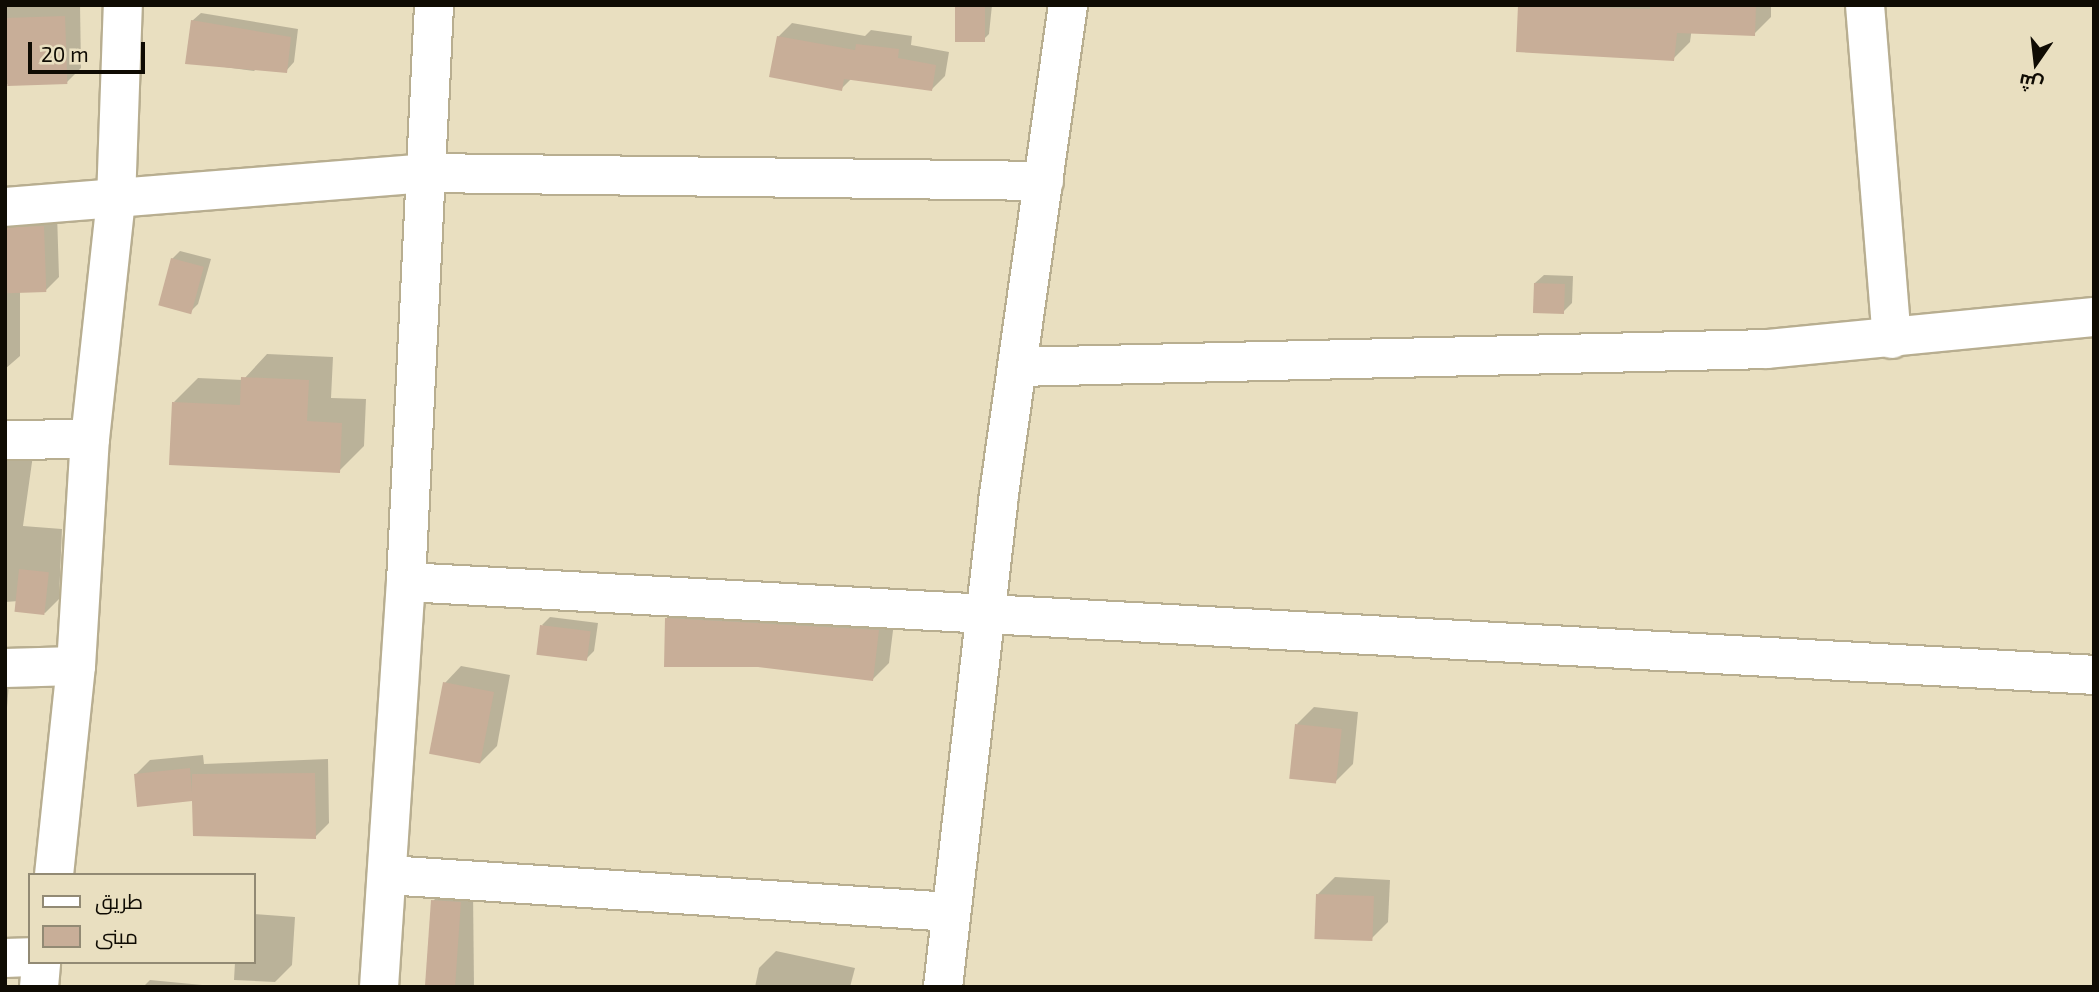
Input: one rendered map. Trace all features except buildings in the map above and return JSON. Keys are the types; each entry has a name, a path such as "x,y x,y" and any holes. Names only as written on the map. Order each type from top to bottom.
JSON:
{"street":[{"path":"54,873 76,666 90,439 117,201 123,5"},
{"path":"379,987 406,582 434,5"},
{"path":"943,987 1017,367 1068,5"},
{"path":"1865,5 1892,339"},
{"path":"5,207 117,201 426,173 1044,181"},
{"path":"1017,367 1767,349 1892,339 2094,317"},
{"path":"5,440 90,439"},
{"path":"406,582 987,611 2094,675"},
{"path":"5,668 76,666"},
{"path":"387,875 951,912"},
{"path":"5,958 28,957"},
{"path":"39,987 41,964"}]}
